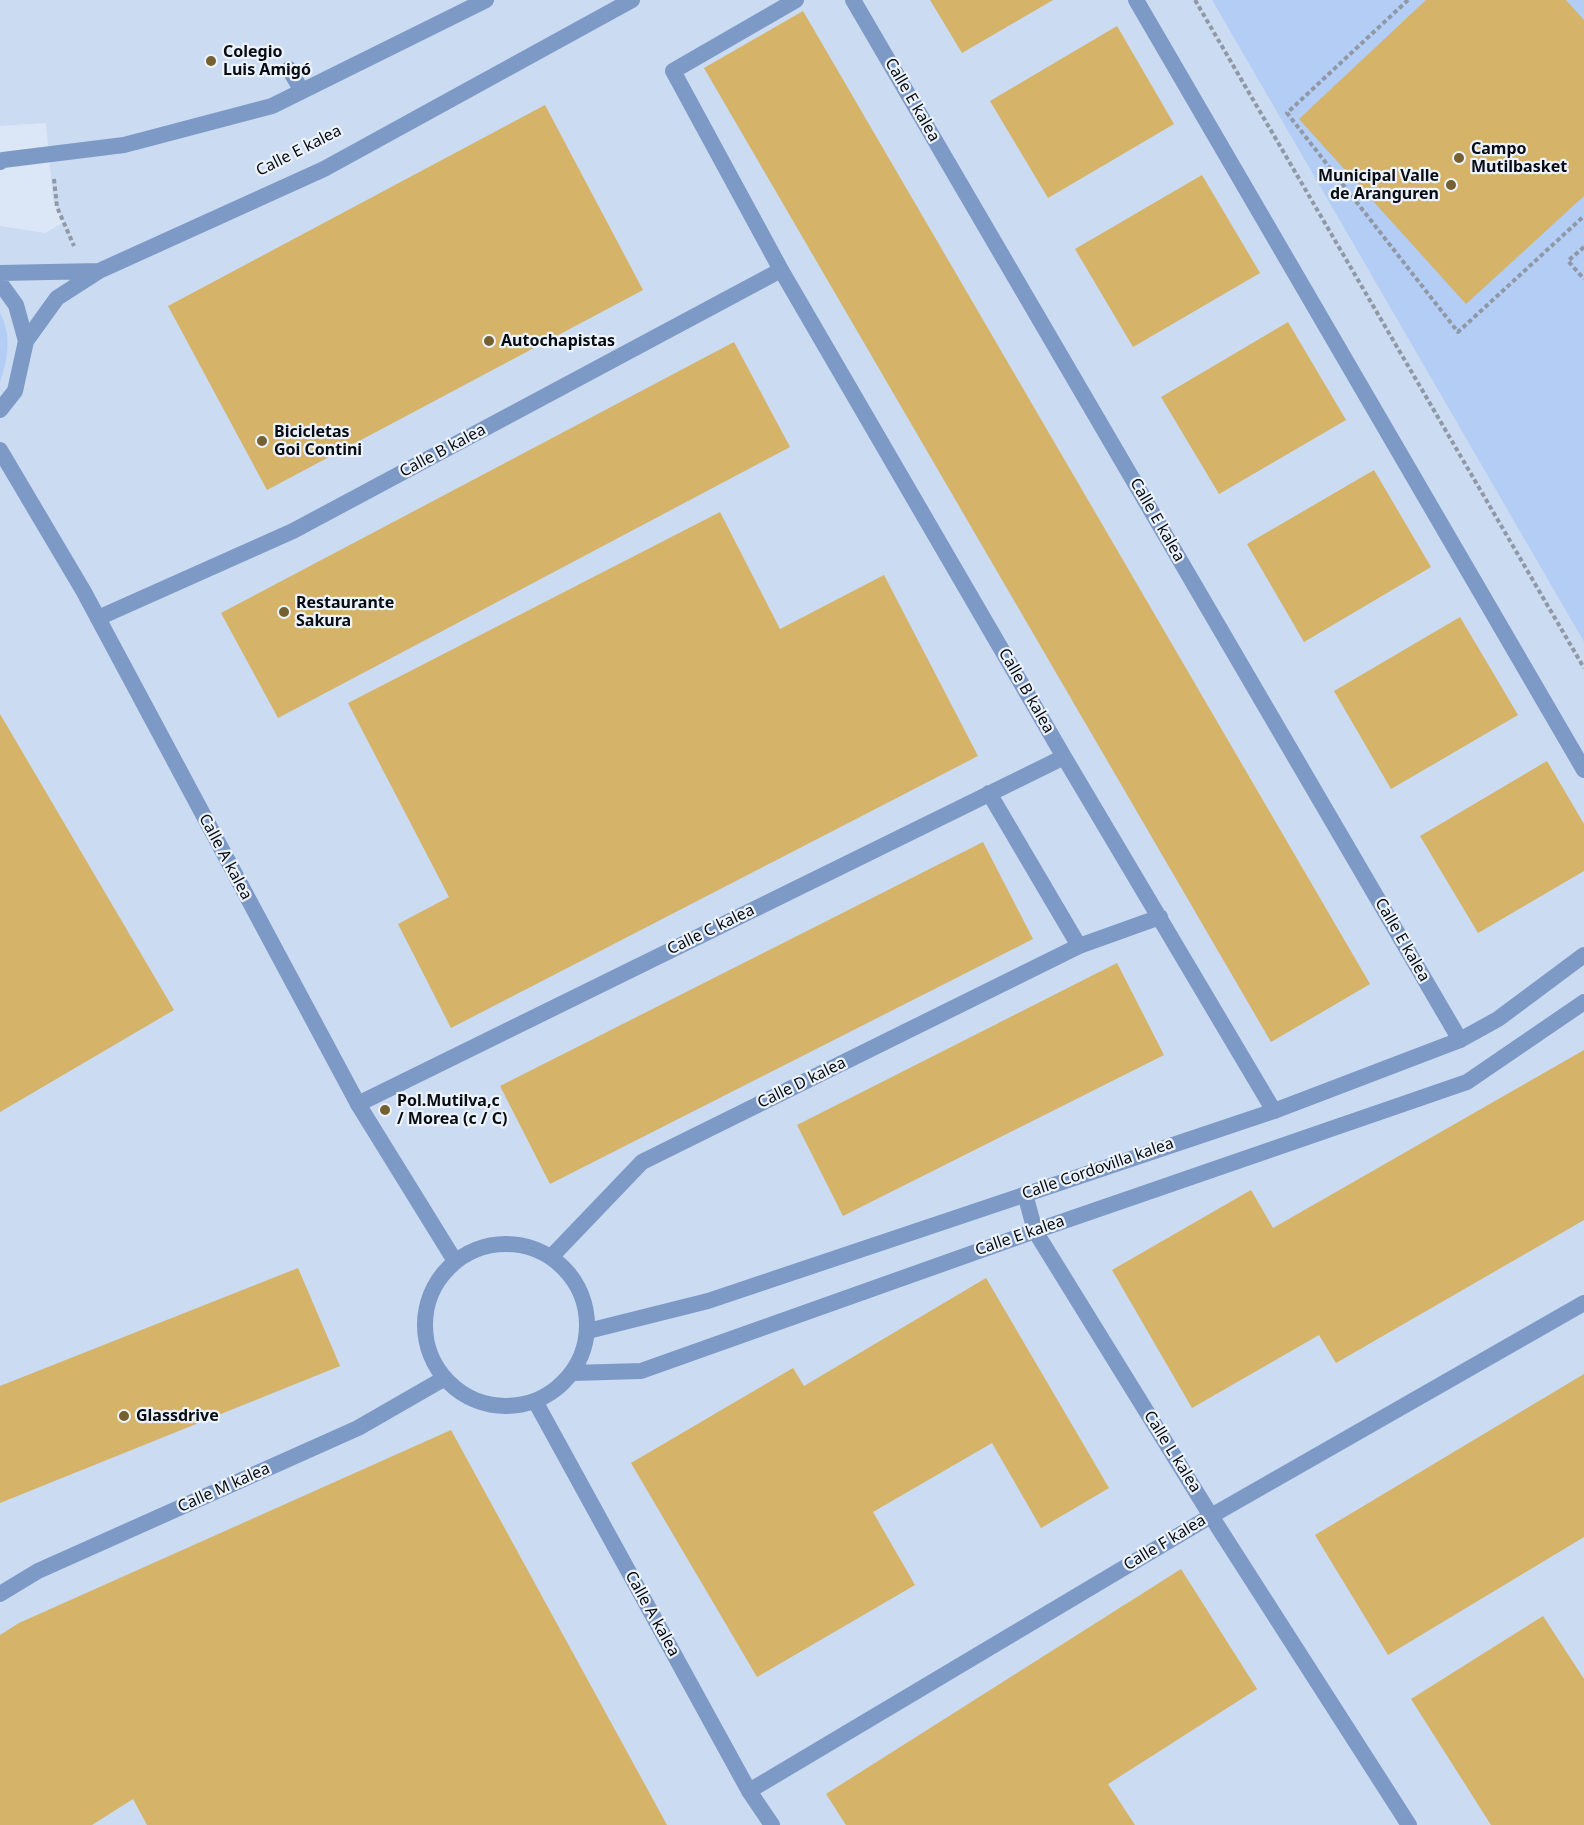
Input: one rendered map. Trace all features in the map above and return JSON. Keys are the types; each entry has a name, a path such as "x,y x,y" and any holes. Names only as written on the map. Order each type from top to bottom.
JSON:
{"street":[{"path":"1,161 124,145 272,106 486,0"},
{"name":"Calle E kalea","path":"99,271 324,169 632,0"},
{"name":"Calle B kalea","path":"796,0 672,71 781,270 1064,757 1274,1110"},
{"name":"Calle E kalea","path":"854,0 1460,1040"},
{"path":"1136,0 1584,770"},
{"path":"289,69 302,91"},
{"path":"202,107 211,122"},
{"name":"Calle B kalea","path":"98,618 293,531 781,270"},
{"path":"0,273 99,271"},
{"path":"0,410 15,391 26,341 57,298 99,271"},
{"path":"0,283 16,305 26,341"},
{"name":"Calle A kalea","path":"0,450 98,618 358,1104 455,1261"},
{"path":"1552,716 1584,752"},
{"name":"Calle C kalea","path":"358,1104 1064,757"},
{"path":"989,793 1079,946"},
{"name":"Calle D kalea","path":"552,1256 642,1162 1079,946 1160,917"},
{"name":"Calle Cordovilla kalea","path":"588,1331 708,1300 1274,1110 1460,1040 1498,1019 1584,955"},
{"name":"Calle E kalea","path":"572,1373 641,1371 1035,1231 1467,1082 1584,1002"},
{"name":"Calle L kalea","path":"1025,1194 1035,1231 1211,1516 1409,1825"},
{"path":"520,1244 552,1256 572,1276 585,1302 588,1331 583,1353 572,1373 556,1390 535,1401 511,1406 486,1404 464,1394 445,1378 431,1356 425,1330 427,1305 437,1281 455,1261 485,1245 520,1244"},
{"name":"Calle F kalea","path":"749,1791 1211,1516 1584,1303"},
{"name":"Calle M kalea","path":"0,1594 38,1571 358,1428 445,1378"},
{"name":"Calle A kalea","path":"535,1401 749,1791 772,1825"}],"path":[{"path":"1195,0 1584,668"},
{"path":"1408,0 1287,113 1458,332 1584,216"},
{"path":"55,182 57,207 78,254"},
{"path":"1584,247 1568,261 1584,279"}],"shaded area":[{"path":"0,0 1212,0 1584,642 1584,1825 0,1825 0,226 45,233 64,222 53,199 46,123 0,126"},
{"name":"Municipal Valle de Aranguren","path":"1212,0 1584,0 1584,642"},
{"path":"0,313 4,321 8,348 0,382"}],"building":[{"path":"930,0 1053,0 962,53"},
{"name":"Campo Mutilbasket","path":"1426,0 1566,0 1584,20 1584,196 1466,304 1299,119"},
{"path":"803,11 1370,984 1271,1042 704,68"},
{"path":"1117,26 1174,124 1048,198 990,101"},
{"path":"545,105 643,290 267,490 168,306"},
{"path":"1202,175 1260,273 1133,347 1075,249"},
{"path":"1288,322 1346,420 1219,494 1161,397"},
{"path":"734,342 790,447 278,718 221,613"},
{"path":"1374,470 1431,567 1304,642 1247,544"},
{"path":"720,512 780,629 884,575 978,756 451,1028 398,924 449,897 348,703"},
{"path":"1460,617 1518,715 1391,789 1334,691"},
{"path":"0,714 174,1010 0,1112"},
{"path":"1547,761 1584,824 1584,871 1478,933 1420,836"},
{"path":"983,842 1033,939 550,1184 500,1086"},
{"path":"1117,963 1164,1055 843,1216 797,1125"},
{"path":"1584,1050 1584,1220 1336,1363 1319,1335 1192,1408 1112,1270 1251,1190 1273,1228"},
{"path":"298,1268 340,1366 0,1503 0,1386"},
{"path":"986,1278 1109,1488 1041,1528 992,1443 873,1512 915,1585 757,1677 631,1463 793,1368 804,1386"},
{"path":"1584,1374 1584,1537 1388,1655 1315,1535"},
{"path":"451,1430 667,1825 147,1825 133,1799 92,1825 0,1825 0,1635 19,1623"},
{"path":"1181,1569 1257,1689 1108,1784 1135,1825 846,1825 826,1794"},
{"path":"1543,1616 1584,1679 1584,1825 1491,1825 1411,1699"}],"place":[{"name":"Colegio Luis Amigó","path":"211,61"},
{"name":"Campo Mutilbasket","path":"1459,158"},
{"name":"Municipal Valle de Aranguren","path":"1451,185"},
{"name":"Autochapistas","path":"489,341"},
{"name":"Bicicletas Goi Contini","path":"262,441"},
{"name":"Restaurante Sakura","path":"284,612"},
{"name":"Pol.Mutilva,c / Morea (c / C)","path":"385,1110"},
{"name":"Glassdrive","path":"124,1416"}]}
